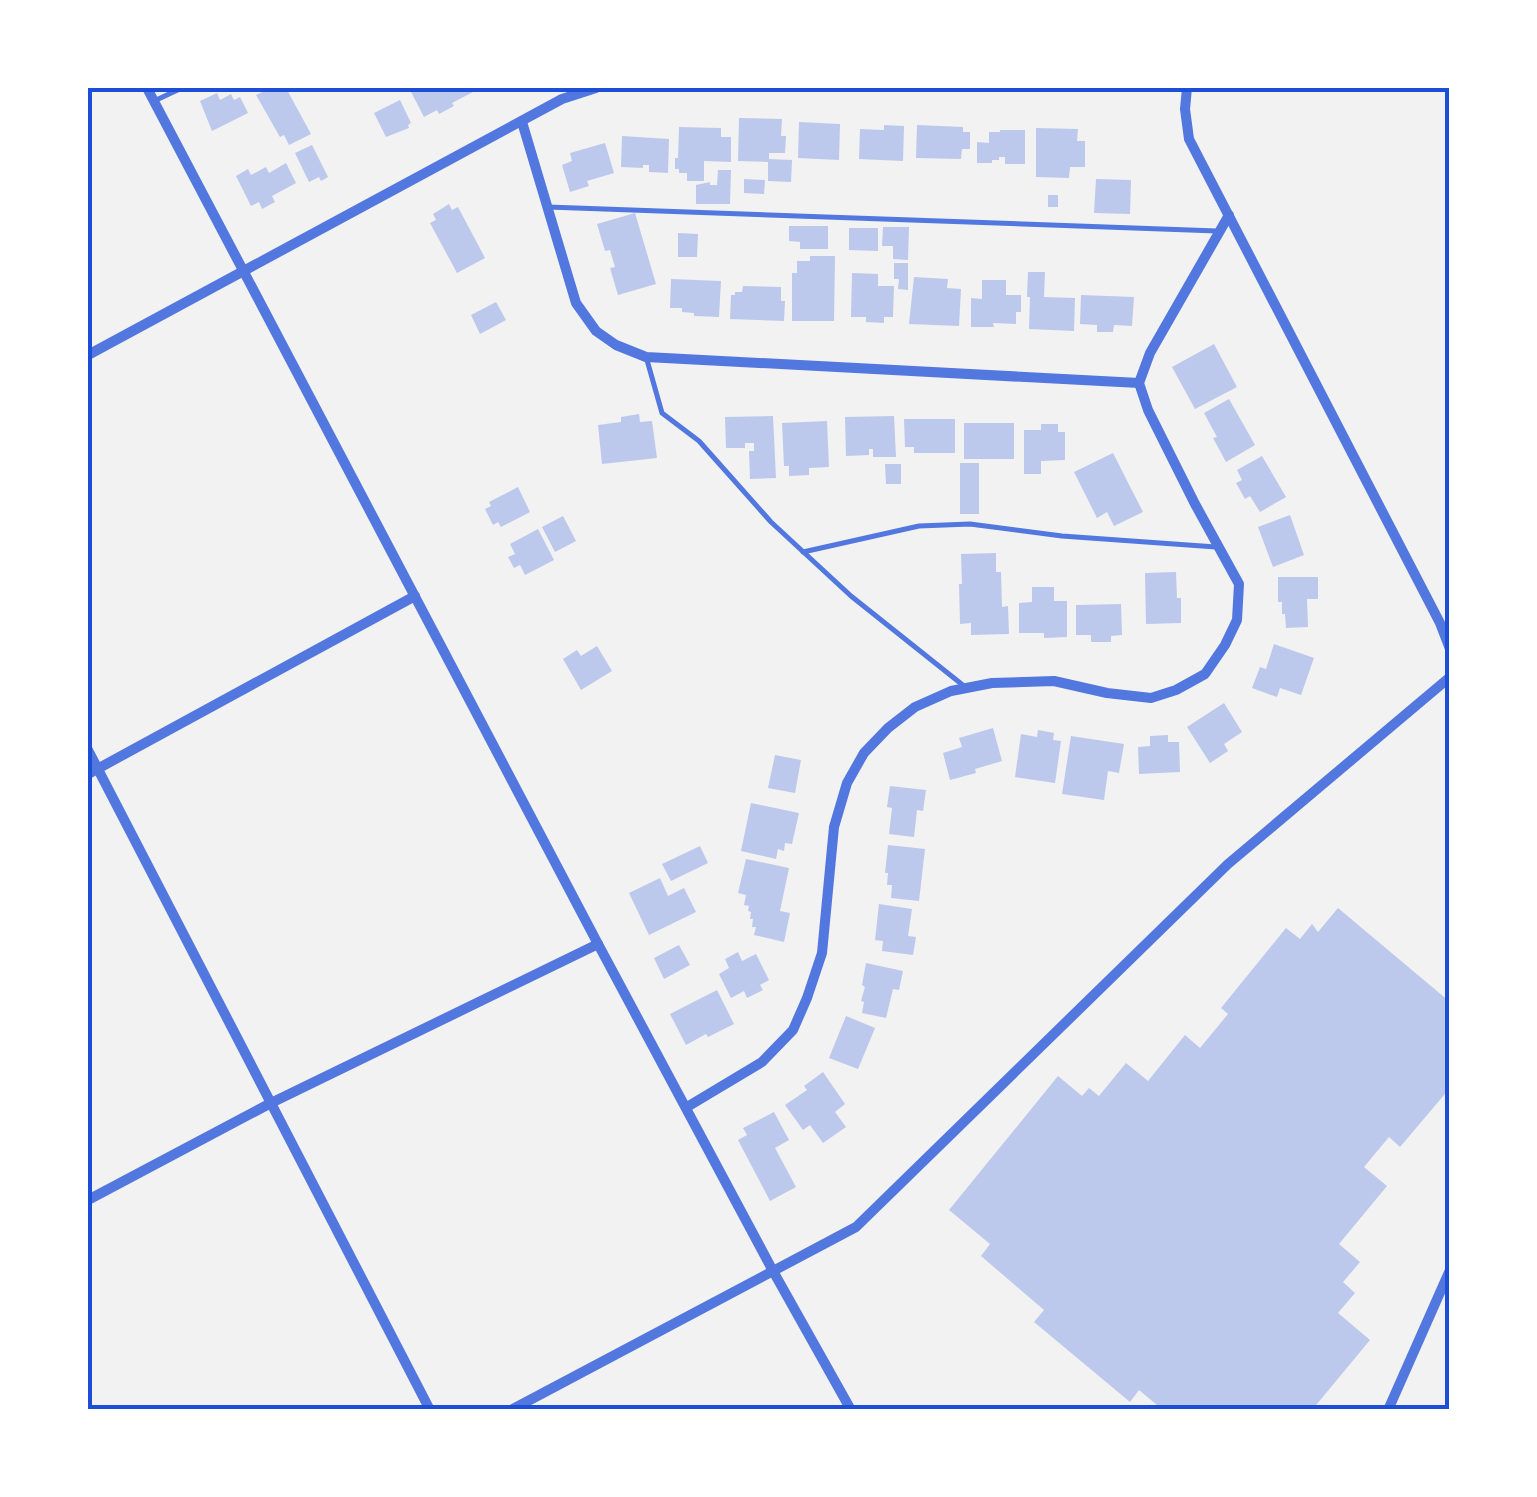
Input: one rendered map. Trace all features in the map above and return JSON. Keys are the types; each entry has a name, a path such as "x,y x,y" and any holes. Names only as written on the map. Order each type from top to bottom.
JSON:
{"street":[{"path":"147,88 598,944 851,1410"},
{"path":"88,356 562,99 596,88"},
{"path":"1187,88 1189,139 1450,649"},
{"path":"522,122 576,303 596,331 616,345 646,357 1139,383"},
{"path":"687,1108 762,1062 793,1030 822,953 834,827 846,782 864,753 888,728 915,707 951,691 992,683 1054,681 1151,698 1205,674 1226,644 1237,620 1239,584 1148,410 1139,383 1150,353 1229,215"},
{"path":"92,772 414,596"},
{"path":"511,1410 856,1227 1228,864 1450,677"},
{"path":"88,750 92,772 271,1103 430,1410"},
{"path":"88,1200 271,1103 598,944"},
{"path":"1388,1410 1450,1270"}],"lane":[{"path":"154,101 182,88"},
{"path":"548,207 1220,231"},
{"path":"646,357 662,413 698,441 771,522 851,596 966,688"},
{"path":"803,552 919,526 970,524 1062,536 1221,548"}],"building":[{"path":"271,88 286,88 311,134 289,145 284,135 280,137 256,95"},
{"path":"409,88 470,88 473,92 439,114 437,110 424,117"},
{"path":"217,93 220,100 231,94 234,100 240,97 248,113 212,131 200,101"},
{"path":"400,100 411,123 409,128 386,137 374,113"},
{"path":"739,118 782,119 785,153 769,153 769,159 792,160 791,182 768,181 768,162 738,161"},
{"path":"799,122 840,124 839,160 798,158"},
{"path":"884,125 904,126 903,161 859,159 860,129 884,130"},
{"path":"917,125 963,127 963,132 970,132 970,149 962,149 961,159 916,158"},
{"path":"679,127 721,128 721,137 731,137 731,162 704,161 704,181 687,181 687,173 675,169"},
{"path":"1036,128 1078,129 1077,141 1085,141 1085,167 1070,167 1069,178 1036,177"},
{"path":"1025,130 1025,164 1005,164 1005,157 992,163 977,163 977,142 989,143 989,132"},
{"path":"622,136 669,139 668,173 649,172 649,165 621,167"},
{"path":"605,143 614,173 587,181 589,186 570,192 562,165 572,161 570,153"},
{"path":"312,145 328,177 309,182 295,153"},
{"path":"286,163 296,183 272,196 275,202 262,209 259,202 251,206 236,176 248,169 251,175 266,167 269,173"},
{"path":"718,170 731,170 730,204 696,204 696,185 717,185"},
{"path":"744,179 765,180 764,194 744,193"},
{"path":"1096,179 1131,180 1130,214 1094,213"},
{"path":"1048,195 1058,195 1058,207 1048,207"},
{"path":"449,204 452,210 458,207 485,258 457,273 430,223 436,220 433,214"},
{"path":"635,213 656,284 618,295 610,268 615,267 610,250 605,251 597,224"},
{"path":"789,226 828,226 828,249 800,249 800,242 789,241"},
{"path":"883,227 909,227 908,260 893,259 893,246 882,246"},
{"path":"849,228 878,228 878,251 849,250"},
{"path":"678,233 698,234 697,257 678,257"},
{"path":"810,256 835,256 834,321 792,321 792,273 797,273 797,261 810,261"},
{"path":"894,263 908,263 908,290 898,289"},
{"path":"1028,272 1045,272 1044,297 1075,298 1074,331 1029,329"},
{"path":"852,273 878,274 878,286 894,286 893,317 884,317 884,323 851,317"},
{"path":"914,277 948,279 947,288 961,289 959,326 909,324"},
{"path":"671,279 721,281 719,317 694,316 682,312 682,308 670,308"},
{"path":"982,280 1006,280 1006,295 1021,295 1016,324 971,327 971,298 982,299"},
{"path":"743,286 781,287 784,321 730,319 731,295 742,292"},
{"path":"1081,295 1134,297 1132,326 1114,325 1113,332 1097,332 1097,325 1080,324"},
{"path":"496,302 506,320 480,334 471,315"},
{"path":"1214,344 1237,387 1195,409 1172,367"},
{"path":"1229,399 1255,445 1226,462 1204,413"},
{"path":"639,414 640,422 652,421 657,458 602,464 598,425 621,422 621,417"},
{"path":"773,416 776,478 750,479 749,451 754,451 754,443 745,443 745,448 726,448 725,417"},
{"path":"894,416 896,457 873,457 873,449 869,449 869,455 846,456 845,417"},
{"path":"904,419 955,419 955,453 914,453 914,447 905,447"},
{"path":"827,421 829,467 809,468 809,475 789,476 789,466 784,466 782,423"},
{"path":"964,423 1014,423 1014,459 964,459"},
{"path":"1041,424 1058,424 1058,432 1065,432 1065,460 1041,461 1041,474 1024,474 1024,430 1041,430"},
{"path":"1113,453 1143,512 1114,526 1107,512 1097,518 1074,472"},
{"path":"1262,456 1286,497 1260,512 1250,496 1245,499 1236,483 1242,480 1237,470"},
{"path":"960,463 979,463 979,514 960,514"},
{"path":"885,464 901,464 901,484 886,484"},
{"path":"518,487 530,512 501,527 498,522 493,525 485,509 491,506 489,502"},
{"path":"1290,515 1304,555 1273,567 1258,527"},
{"path":"563,516 576,541 555,552 542,527"},
{"path":"538,529 554,560 525,575 520,565 514,568 508,557 515,554 510,544"},
{"path":"996,553 1002,607 1008,606 1009,634 971,635 971,623 960,624 961,554"},
{"path":"1176,572 1181,623 1146,624 1145,573"},
{"path":"1278,577 1318,577 1318,599 1307,599 1308,627 1286,628 1282,602 1278,602"},
{"path":"1032,587 1054,587 1054,601 1067,601 1067,637 1019,633 1019,603 1032,602"},
{"path":"1121,604 1122,635 1111,636 1111,642 1091,642 1091,635 1076,635 1076,605"},
{"path":"1274,644 1314,658 1301,695 1280,688 1277,697 1252,688 1260,667 1266,669"},
{"path":"597,646 612,671 581,690 563,659 577,650 581,656"},
{"path":"1224,703 1242,732 1224,744 1228,751 1210,763 1187,727"},
{"path":"993,728 1002,761 950,780 943,753 962,747 959,738"},
{"path":"1038,730 1054,733 1053,740 1061,741 1055,783 1015,777 1021,734 1037,737"},
{"path":"1168,735 1168,742 1179,742 1180,772 1139,774 1138,747 1150,746 1150,736"},
{"path":"1071,736 1124,744 1119,773 1108,771 1104,800 1062,794"},
{"path":"775,755 801,760 795,793 768,788"},
{"path":"890,786 926,790 923,811 917,810 914,837 889,834"},
{"path":"751,803 799,813 792,844 785,843 784,851 778,849 776,859 741,851"},
{"path":"888,845 925,849 919,901 891,898 892,885 887,885 885,873"},
{"path":"700,846 708,863 671,881 662,864"},
{"path":"746,859 789,868 780,911 790,913 784,942 754,935 756,927 752,927 749,906 744,905 746,895 738,893"},
{"path":"660,878 668,896 684,888 696,912 649,935 629,893"},
{"path":"879,904 912,909 908,936 916,937 913,955 882,951 883,941 875,940"},
{"path":"1338,908 1450,1002 1450,1088 1400,1147 1389,1137 1364,1167 1387,1186 1339,1244 1360,1262 1343,1282 1355,1293 1338,1313 1370,1340 1312,1410 1163,1410 1139,1390 1130,1402 1034,1322 1044,1310 981,1256 990,1244 949,1210 1058,1076 1082,1096 1089,1088 1099,1096 1126,1063 1148,1081 1185,1035 1200,1048 1228,1014 1221,1008 1286,928 1300,939 1312,924 1318,932"},
{"path":"679,945 690,965 664,979 654,958"},
{"path":"738,952 742,961 756,954 769,980 760,985 763,990 747,998 744,991 731,998 719,974 729,968 725,959"},
{"path":"866,963 903,971 899,990 893,989 886,1018 862,1013"},
{"path":"717,990 734,1024 686,1045 670,1014"},
{"path":"846,1016 875,1028 858,1069 829,1058"},
{"path":"823,1072 845,1104 835,1112 846,1127 823,1143 810,1125 803,1130 785,1105 807,1090 804,1086"},
{"path":"774,1112 789,1140 775,1148 796,1187 770,1201 738,1140 747,1135 743,1128"}]}
